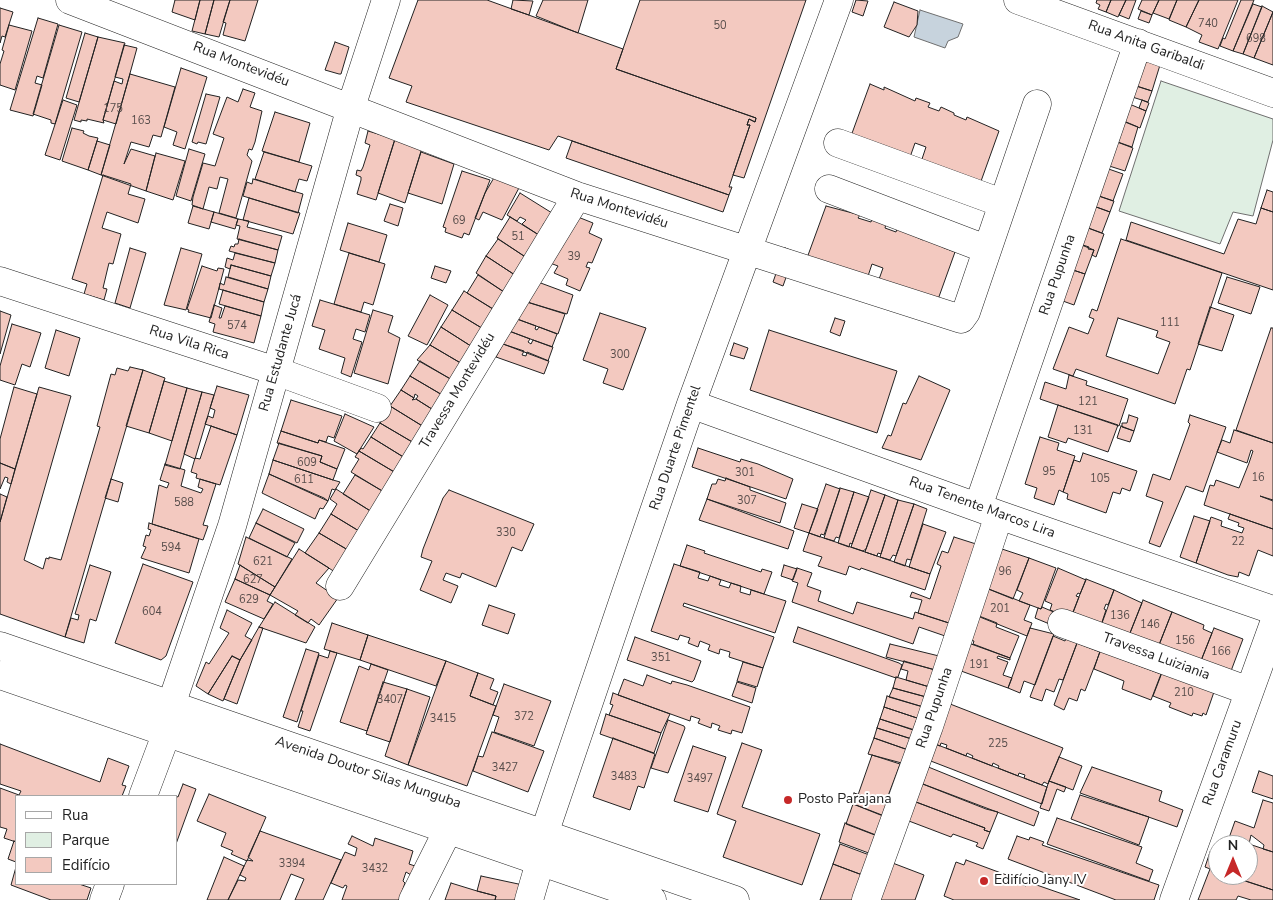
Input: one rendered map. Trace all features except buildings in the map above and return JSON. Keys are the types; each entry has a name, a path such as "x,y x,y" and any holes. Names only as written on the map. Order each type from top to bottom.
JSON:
{"street":[{"name":"Rua Montevidéu","path":"70,0 577,196 961,319 966,312 1037,104"},
{"name":"Rua Estudante Jucá","path":"171,705 232,526 350,107 386,0"},
{"name":"Rua Duarte Pimentel","path":"529,900 540,862 544,834 691,404 839,0"},
{"name":"Rua Anita Garibaldi","path":"1018,0 1273,93"},
{"name":"Rua Pupunha","path":"866,900 929,726 989,511 1138,43"},
{"path":"838,143 1002,203"},
{"path":"829,190 986,249"},
{"name":"Travessa Montevidéu","path":"340,586 577,196"},
{"name":"Rua Vila Rica","path":"0,280 276,371 377,408"},
{"name":"Rua Tenente Marcos Lira","path":"691,404 1273,610"},
{"name":"Travessa Luiziania","path":"1062,623 1249,692"},
{"name":"Rua Caramuru","path":"1174,900 1273,626"},
{"name":"Avenida Doutor Silas Munguba","path":"0,646 735,900"},
{"name":"Avenida Doutor Silas Munguba","path":"0,675 652,900"},
{"path":"143,795 166,732"},
{"path":"413,900 448,830"},
{"path":"104,900 110,885"}],"green space":[{"path":"1161,81 1273,119 1273,140 1253,216 1233,212 1220,244 1119,211"}],"shaded area":[{"path":"920,10 963,24 958,37 948,41 945,48 914,37"}],"place":[{"name":"Posto Parajana","path":"788,800"},
{"name":"Edifício Jany IV","path":"984,881"}]}
